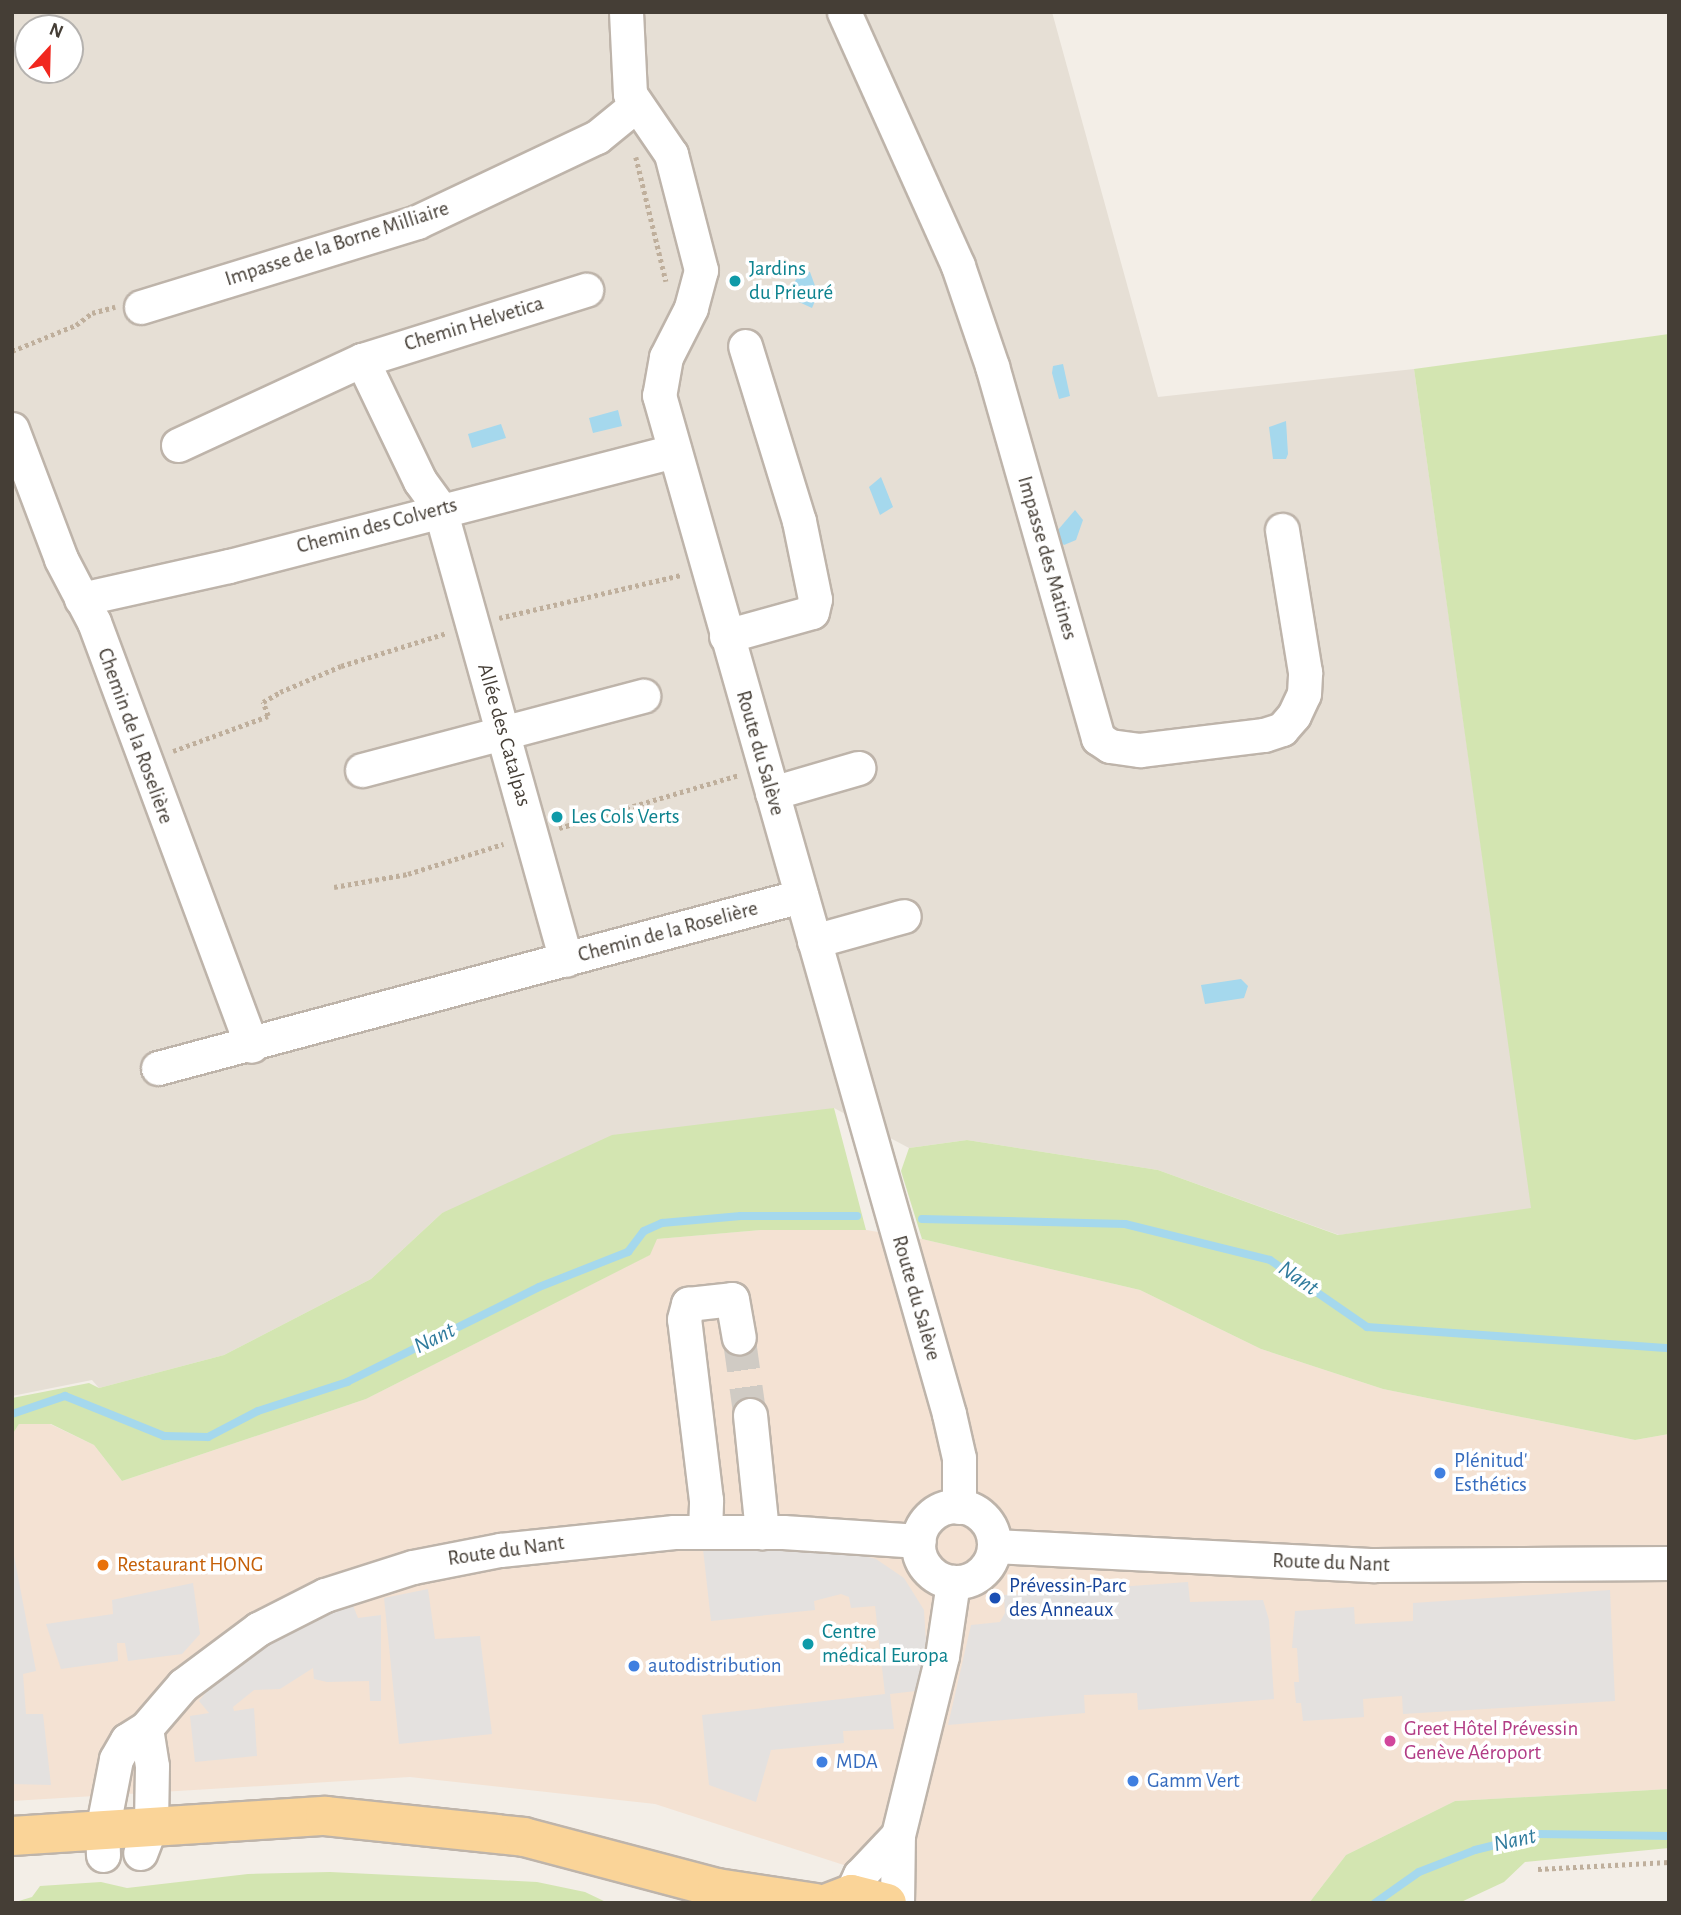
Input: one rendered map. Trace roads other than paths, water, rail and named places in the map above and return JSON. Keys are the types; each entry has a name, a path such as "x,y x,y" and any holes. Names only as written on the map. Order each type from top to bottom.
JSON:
{"main road":[{"path":"12,1836 124,1841 321,1840 416,1828 524,1837 727,1895 845,1901"},
{"path":"12,1861 124,1841"}],"street":[{"path":"626,12 630,94 635,106"},
{"name":"Impasse des Matines","path":"844,12 958,267 996,379 1098,738 1110,746 1140,750 1264,735 1282,729 1294,715 1304,694 1305,671 1282,530"},
{"name":"Impasse de la Borne Milliaire","path":"141,307 417,222 597,137 635,106"},
{"name":"Route du Salève","path":"635,106 664,139 671,155 701,270 691,308 660,373 659,395 949,1414 959,1458 959,1507"},
{"name":"Chemin Helvetica","path":"178,445 362,360 586,290"},
{"path":"726,636 812,612 815,599 799,521 745,346"},
{"path":"362,360 420,481 440,509"},
{"name":"Chemin de la Roselière","path":"12,429 81,599 94,622 143,762 252,1046"},
{"name":"Chemin des Colverts","path":"81,599 229,566 440,509 674,451"},
{"name":"Allée des Catalpas","path":"440,509 566,960"},
{"path":"362,770 643,696"},
{"path":"772,793 858,768"},
{"name":"Chemin de la Roselière","path":"158,1068 252,1046 801,896"},
{"path":"814,941 904,916"},
{"path":"705,1532 706,1500 684,1319 688,1304 732,1299 740,1337"},
{"path":"750,1415 762,1532"},
{"path":"959,1507 982,1516 994,1546 981,1572 953,1582 930,1572 921,1558 919,1541 929,1518 943,1509 959,1507"},
{"name":"Route du Nant","path":"124,1841 116,1759 127,1740 146,1728 165,1702 226,1650 289,1610 363,1581 500,1550 705,1532 762,1532 919,1541"},
{"name":"Route du Nant","path":"994,1546 1375,1566 1669,1563"},
{"path":"897,1903 898,1835 942,1656 953,1582"},
{"path":"124,1841 152,1766 146,1728"},
{"path":"845,1901 860,1875 898,1835"}],"water":[{"path":"801,270 810,272 818,294 812,308 799,302 793,285"},
{"path":"1063,364 1070,396 1059,399 1052,373 1053,366"},
{"path":"618,410 622,426 593,433 589,418"},
{"path":"1286,421 1288,454 1286,459 1273,459 1269,427"},
{"path":"501,424 506,438 472,448 468,434"},
{"path":"881,477 893,507 880,515 869,487"},
{"path":"1075,510 1083,520 1076,540 1064,545 1058,540 1057,531"},
{"path":"1241,979 1248,986 1244,998 1205,1004 1201,985"}],"waterway":[{"name":"Nant","path":"12,1414 65,1396 164,1436 208,1437 258,1411 347,1382 539,1287 628,1252 644,1231 662,1223 741,1216 857,1216"},
{"name":"Nant","path":"922,1219 1125,1224 1270,1260 1367,1327 1669,1348"},
{"name":"Nant","path":"1375,1903 1419,1872 1475,1850 1539,1834 1669,1836"}],"tunnel":[{"path":"739,1337 750,1415"}],"place":[{"name":"Jardins du Prieuré","path":"735,281"},
{"name":"Les Cols Verts","path":"557,817"},
{"name":"Plénitud' Esthétics","path":"1440,1473"},
{"name":"Restaurant HONG","path":"103,1565"},
{"name":"Prévessin-Parc des Anneaux","path":"995,1598"},
{"name":"Centre médical Europa","path":"808,1644"},
{"name":"autodistribution","path":"634,1666"},
{"name":"Greet Hôtel Prévessin Genève Aéroport","path":"1390,1741"},
{"name":"MDA","path":"822,1762"},
{"name":"Gamm Vert","path":"1133,1781"}]}
